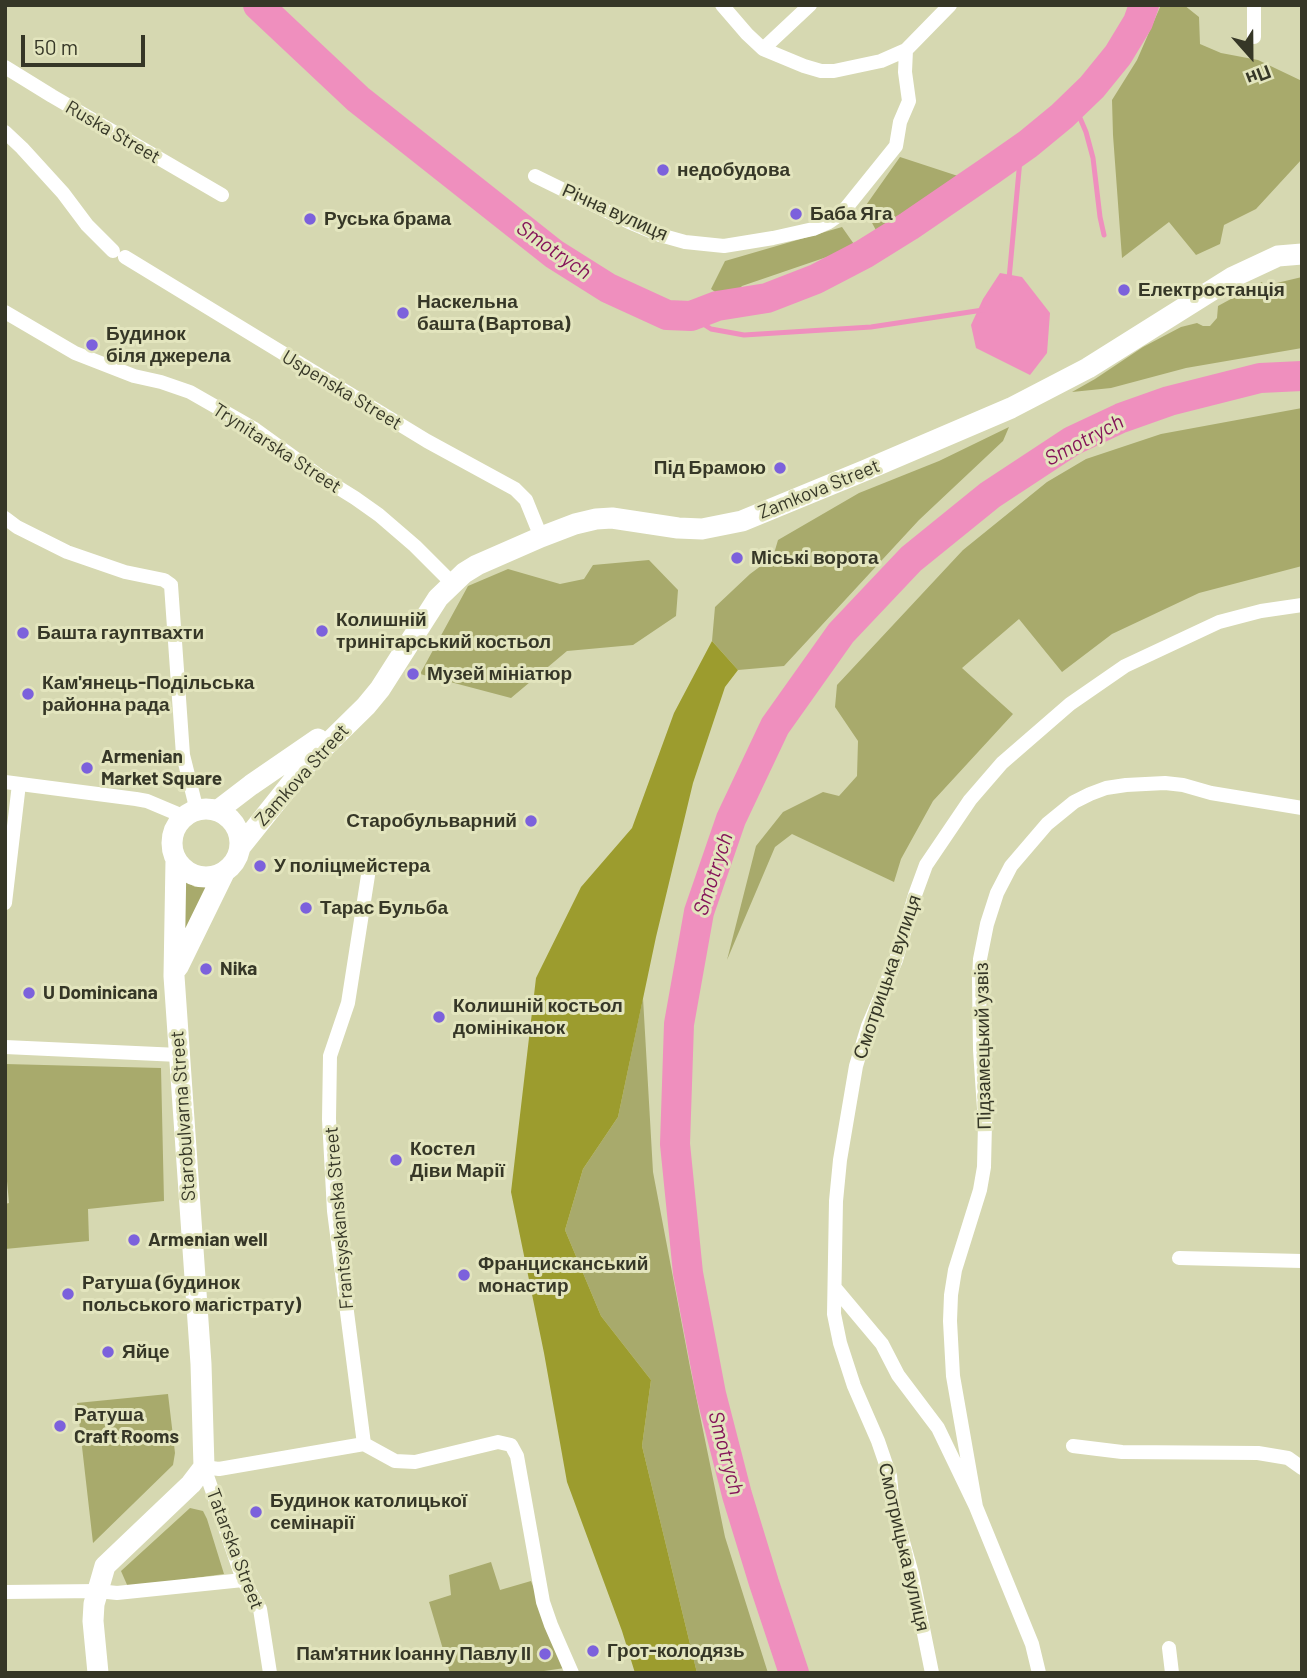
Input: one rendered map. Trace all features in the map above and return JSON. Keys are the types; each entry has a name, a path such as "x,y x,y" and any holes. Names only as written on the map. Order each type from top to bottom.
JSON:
{"main road":[{"name":"Zamkova Street","path":"241,846 305,766 366,706 394,670 438,598 452,583 477,565 541,537 596,519 612,518 702,529 742,521 988,418 1050,389 1233,277 1278,256 1302,254"},
{"name":"Zamkova Street","path":"200,813 251,785 366,706"},
{"path":"200,813 225,815 237,828 241,846 233,866 214,877 203,878 183,869 176,860 172,840 174,832 200,813"},
{"name":"Starobulvarna Street","path":"176,860 174,976 201,1364 204,1467"},
{"name":"Starobulvarna Street","path":"174,976 224,873"},
{"path":"98,1673 94,1604 105,1566 191,1484 204,1467"}],"street":[{"path":"722,5 762,49 821,71 834,71 895,56 906,50 950,5"},
{"path":"762,49 810,5"},
{"path":"1254,5 1254,37"},
{"name":"Річна вулиця","path":"535,176 629,222 685,242 724,246 773,239 813,229 842,213 897,145 900,122 909,101 905,72 906,50"},
{"name":"Ruska Street","path":"5,67 222,195"},
{"name":"Uspenska Street","path":"5,132 63,193 87,225 119,254 426,441 515,489 526,500 541,537"},
{"name":"Trynitarska Street","path":"5,312 75,354 134,376 190,392 253,428 379,515 452,583"},
{"path":"5,518 16,527 67,552 125,572 164,580 171,585 183,755 200,813 135,799 12,783 5,904"},
{"name":"Смотрицька вулиця","path":"932,1673 912,1574 893,1506 890,1476 878,1441 853,1386 834,1314 836,1202 840,1160 856,1066 868,1026 896,960 926,865 970,800 1002,763 1046,723 1096,684 1125,666 1219,622 1261,611 1302,605"},
{"name":"Підзамецький узвіз","path":"976,1507 951,1348 951,1295 955,1270 984,1167 985,1123 979,978 986,924 1000,886 1011,866 1047,824 1074,802 1106,788 1165,783 1302,808"},
{"name":"Frantsyskanska Street","path":"364,1444 334,1211 329,1119 330,1056 348,1003 369,869"},
{"path":"5,1047 179,1055"},
{"path":"1179,1258 1302,1261"},
{"path":"835,1288 882,1344 898,1375 938,1428 976,1507 1032,1644 1039,1673"},
{"path":"204,1467 219,1469 364,1444 395,1461 415,1462 498,1442 511,1445 517,1456 543,1602 572,1673"},
{"path":"1073,1446 1122,1452 1258,1453 1288,1458 1302,1468"},
{"name":"Tatarska Street","path":"204,1467 243,1580 260,1609 270,1673"},
{"path":"5,1592 117,1593 243,1580"},
{"path":"1169,1648 1172,1673"}],"green space":[{"path":"1161,5 1184,5 1199,17 1200,44 1221,53 1258,60 1302,81 1302,159 1256,209 1224,225 1220,244 1196,255 1169,222 1122,258 1112,100 1137,60"},
{"path":"900,157 961,177 878,234 864,208"},
{"path":"842,227 856,247 742,286 728,301 711,289 725,261"},
{"path":"1302,277 1302,348 1186,368 1111,388 1072,392 1143,347 1181,327 1197,323 1210,326 1217,318 1218,306 1262,282 1264,286"},
{"path":"1302,408 1302,566 1199,593 1112,634 1062,672 1019,619 962,668 1013,714 933,801 901,859 894,882 792,834 775,847 727,960 756,846 783,812 823,792 839,796 857,776 858,741 835,707 837,685 963,550 1047,482 1086,459 1161,434"},
{"path":"1009,427 1003,441 919,520 784,666 738,670 712,641 715,607 750,574 773,557 778,540 859,493 939,461"},
{"path":"649,560 678,590 676,616 633,645 567,651 511,698 420,674 468,586 508,569 560,584 584,579 593,565"},
{"path":"183,880 195,887 209,885 184,944"},
{"path":"643,998 653,1172 725,1537 768,1673 697,1673 642,1446 651,1380 601,1316 565,1230 583,1169 618,1117"},
{"path":"5,1064 161,1068 164,1201 88,1209 89,1241 5,1249 5,1204 9,1203 5,1159"},
{"path":"168,1394 175,1453 173,1465 93,1543 77,1403"},
{"path":"190,1508 203,1511 224,1574 128,1587 121,1571"},
{"path":"491,1562 500,1590 531,1581 565,1668 530,1673 450,1673 429,1602 451,1595 449,1575"}],"shaded area":[{"path":"1000,273 1022,277 1050,313 1047,353 1030,375 976,348 971,325 983,299"},
{"path":"712,641 738,670 725,687 693,783 656,937 618,1117 583,1169 565,1230 601,1316 651,1380 642,1446 697,1673 635,1673 567,1482 511,1192 536,978 581,887 632,828 674,713"}],"waterway":[{"name":"Smotrych","path":"258,5 358,99 554,254 608,288 667,315 691,316 717,306 767,298 816,279 909,226 991,170 1028,144 1092,87 1118,55 1138,22 1144,5"},
{"path":"1074,104 1093,158 1104,235"},
{"path":"1009,279 1021,149"},
{"path":"691,316 711,329 744,335 871,327 983,310"},
{"name":"Smotrych","path":"794,1673 737,1495 711,1394 688,1273 675,1144 679,1024 699,912 731,819 775,726 841,633 911,559 990,495 1072,441 1121,418 1169,401 1260,378 1302,376"}],"place":[{"name":"недобудова","path":"663,170"},
{"name":"Баба Яга","path":"796,214"},
{"name":"Руська брама","path":"310,219"},
{"name":"Електростанція","path":"1124,290"},
{"name":"Наскельна башта (Вартова)","path":"403,313"},
{"name":"Будинок біля джерела","path":"92,345"},
{"name":"Під Брамою","path":"780,468"},
{"name":"Міські ворота","path":"737,558"},
{"name":"Колишній тринітарський костьол","path":"322,631"},
{"name":"Башта гауптвахти","path":"23,633"},
{"name":"Музей мініатюр","path":"413,674"},
{"name":"Кам'янець-Подільська районна рада","path":"28,694"},
{"name":"Armenian Market Square","path":"87,768"},
{"name":"Старобульварний","path":"531,821"},
{"name":"У поліцмейстера","path":"260,866"},
{"name":"Тарас Бульба","path":"306,908"},
{"name":"Nika","path":"206,969"},
{"name":"U Dominicana","path":"29,993"},
{"name":"Колишній костьол домініканок","path":"439,1017"},
{"name":"Костел Діви Марії","path":"396,1160"},
{"name":"Armenian well","path":"134,1240"},
{"name":"Францисканський монастир","path":"464,1275"},
{"name":"Ратуша (будинок польського магістрату)","path":"68,1294"},
{"name":"Яйце","path":"108,1352"},
{"name":"Ратуша Craft Rooms","path":"60,1426"},
{"name":"Будинок католицької семінарії","path":"256,1512"},
{"name":"Грот-колодязь","path":"593,1651"},
{"name":"Пам'ятник Iоанну Павлу II","path":"545,1654"}]}
